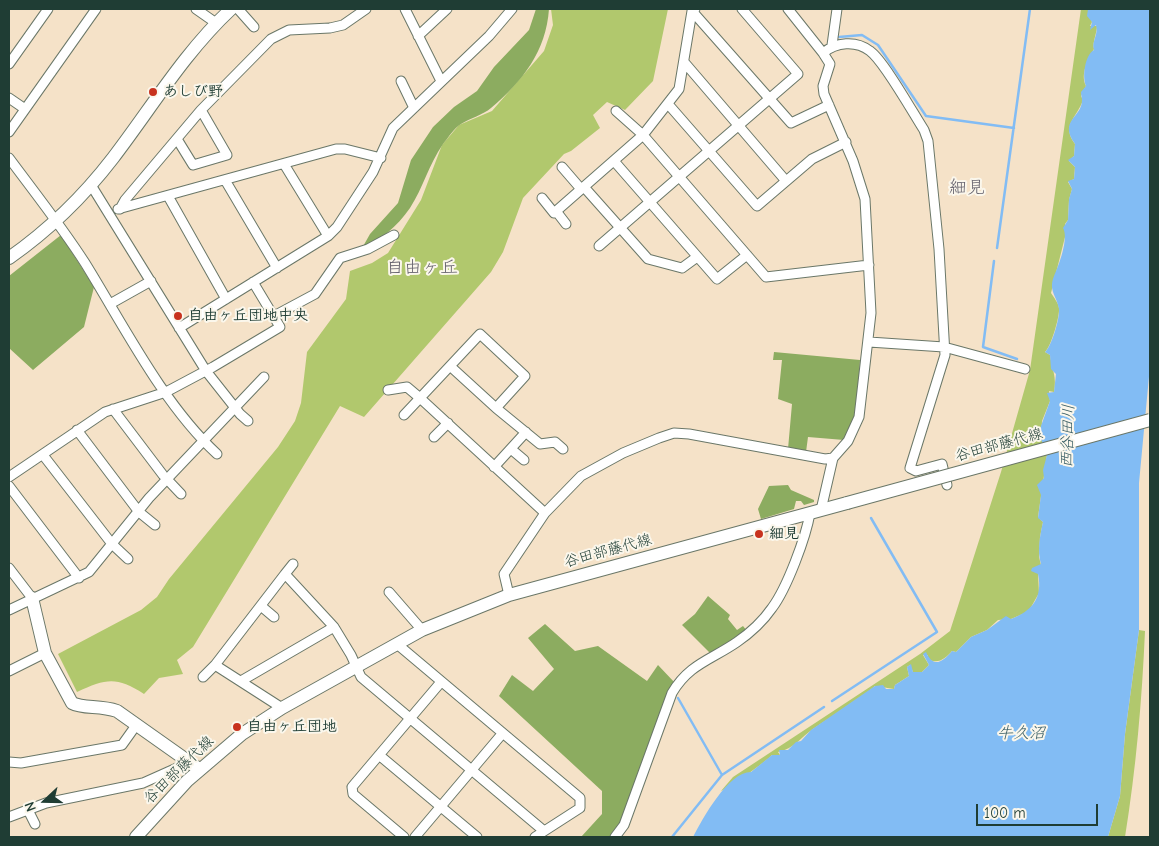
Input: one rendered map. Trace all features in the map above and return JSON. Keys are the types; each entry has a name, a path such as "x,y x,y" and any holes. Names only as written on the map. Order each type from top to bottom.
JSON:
{"main road":[{"path":"9,258 56,221 91,185 177,70 216,24 232,9"},
{"name":"谷田部藤代線","path":"136,837 173,795 194,766 282,708 422,630 509,595 1150,420"},
{"path":"32,598 45,653 72,703 81,707 106,707 137,724 194,766"}],"street":[{"path":"9,64 48,9"},
{"path":"9,132 96,9"},
{"path":"196,9 216,24"},
{"path":"238,9 254,27"},
{"path":"120,209 125,200 201,110 257,52 277,35 289,30 330,28 343,25 366,9"},
{"path":"405,9 441,81"},
{"path":"418,36 447,9"},
{"path":"179,328 328,236 337,227 381,158 393,128 500,26 512,9"},
{"path":"599,246 798,74 742,9"},
{"path":"615,837 624,825 672,693 678,683 698,663 728,648 750,633 773,607 816,511 833,458 848,441 859,417 871,313 865,199 846,142 829,105 823,86 830,64 824,52 788,9"},
{"path":"832,45 837,9"},
{"path":"694,10 768,100 791,123 829,105"},
{"path":"556,211 643,136 679,89 694,10"},
{"path":"824,52 832,45 857,44 875,55 924,130 932,162 945,355 942,370 910,468 916,471 942,464 947,485"},
{"path":"684,62 786,180"},
{"path":"401,81 414,108"},
{"path":"9,98 25,109"},
{"path":"668,104 757,206 812,158 846,142"},
{"path":"177,139 193,165 227,155 201,110"},
{"path":"616,111 643,136 766,277 869,265"},
{"path":"109,212 340,149 381,158"},
{"path":"9,158 56,221 166,392 204,441 218,454"},
{"path":"614,161 717,279 747,255"},
{"path":"284,164 328,236"},
{"path":"562,166 648,259 682,268 697,257"},
{"path":"225,180 277,268"},
{"path":"91,185 206,371 235,409 248,421"},
{"path":"168,196 226,299"},
{"path":"542,198 566,224"},
{"path":"274,316 315,294 340,258 368,249 394,235"},
{"path":"110,304 151,281"},
{"path":"9,477 22,466 43,455 77,430 113,409 166,392 206,371 280,326 253,282"},
{"path":"404,414 480,334 525,376 496,408"},
{"path":"869,342 944,347 1025,370"},
{"path":"450,366 496,408 540,444 555,442 563,449"},
{"path":"9,610 79,578 88,572 139,512 264,378"},
{"path":"388,390 407,388 420,398 545,513"},
{"path":"113,409 168,481 181,494"},
{"path":"434,437 448,423"},
{"path":"77,430 139,512 155,525"},
{"path":"494,467 526,432"},
{"path":"509,595 504,574 545,513 571,483 623,453 674,434 689,434 817,458 833,458"},
{"path":"511,449 524,460"},
{"path":"43,455 112,544 128,559"},
{"path":"9,486 79,578"},
{"path":"203,677 215,665 293,564"},
{"path":"9,568 32,598"},
{"path":"285,574 334,627 361,677 544,831"},
{"path":"389,592 422,630"},
{"path":"260,606 274,617"},
{"path":"241,681 334,627"},
{"path":"397,644 580,798 580,808 534,837"},
{"path":"9,671 45,653"},
{"path":"215,665 282,708"},
{"path":"404,837 353,794 352,787 441,682"},
{"path":"9,762 21,763 122,745 137,724"},
{"path":"415,837 502,734"},
{"path":"380,755 477,837"},
{"path":"9,817 46,803 144,783 194,766"},
{"path":"28,810 35,824"}],"green space":[{"path":"536,9 549,9 547,24 538,52 523,76 491,108 461,124 454,131 438,152 415,200 405,215 388,232 361,250 370,234 398,203 411,160 433,127 454,107 477,91 494,67 529,30"},
{"path":"551,9 668,9 653,81 625,110 607,102 593,115 600,128 571,151 564,154 523,198 503,252 491,272 364,417 340,406 193,647 177,660 183,674 159,678 144,694 126,684 111,681 96,684 77,692 58,654 141,610 157,597 169,579 278,447 295,421 301,403 307,352 346,299 350,271 372,263 388,253 421,200 442,145 459,125 492,111 544,51 553,25"},
{"path":"1081,9 1088,9 1092,22 1090,26 1097,26 1094,49 1084,72 1086,86 1081,96 1083,100 1070,126 1071,137 1075,144 1074,156 1069,161 1075,167 1074,179 1068,182 1072,189 1069,200 1068,220 1065,224 1066,233 1051,293 1058,304 1059,312 1057,324 1045,352 1050,355 1055,382 1054,392 1049,391 1050,401 1042,421 1041,439 1047,455 1038,517 1043,522 1040,537 1039,593 1030,609 1025,613 1011,619 998,620 987,630 971,637 956,652 952,651 941,660 932,661 928,659 928,655 923,655 929,665 922,672 913,672 910,665 907,667 909,676 895,685 894,689 875,686 813,729 793,746 778,752 780,755 772,755 748,774 721,791 733,777 920,654 950,631 1001,472 1030,370"},
{"path":"61,235 94,287 84,327 33,370 9,348 9,276"},
{"path":"774,352 860,360 857,414 844,440 808,437 806,452 788,449 792,404 778,399 782,360 773,360"},
{"path":"788,485 791,490 814,500 814,502 804,505 801,501 796,501 794,509 761,519 758,509 769,486"},
{"path":"708,596 730,615 728,619 737,630 743,626 747,631 710,653 682,625 695,614"},
{"path":"545,624 575,651 598,646 647,681 658,665 675,683 625,818 611,837 581,837 602,814 602,791 499,696 512,675 533,691 554,669 528,638"},
{"path":"1139,630 1145,631 1144,657 1129,811 1125,837 1108,837 1120,796 1125,734"}],"water":[{"name":"牛久沼","path":"1088,9 1150,9 1150,366 1139,483 1139,630 1125,734 1120,796 1108,837 693,837 717,797 734,779 742,774 751,772 772,755 780,755 779,750 788,750 796,742 801,741 811,730 875,686 883,685 886,689 894,689 895,685 909,676 907,667 911,664 913,672 922,672 929,665 923,654 926,652 935,662 941,661 952,651 956,652 971,637 987,630 1006,616 1011,619 1025,612 1037,597 1039,590 1038,574 1031,571 1032,568 1041,564 1039,548 1043,522 1038,518 1041,495 1037,485 1044,478 1043,470 1047,455 1041,439 1041,426 1050,401 1047,393 1054,392 1056,374 1051,369 1050,355 1045,352 1055,332 1058,319 1059,309 1052,290 1052,281 1061,259 1065,238 1063,228 1068,220 1069,199 1072,189 1068,181 1074,179 1075,167 1068,160 1074,156 1075,144 1069,130 1072,120 1081,106 1081,92 1086,86 1084,77 1085,66 1088,56 1094,50 1093,44 1097,32 1096,25 1090,30 1092,22 1087,16"}],"waterway":[{"path":"997,248 1030,9"},
{"path":"839,37 862,35 878,45 926,116 1014,128"},
{"path":"994,261 983,347 1017,359"},
{"path":"832,701 937,632 871,518"},
{"path":"678,698 722,775"},
{"path":"672,837 722,775 824,707"}],"place":[{"name":"あしび野","path":"153,92"},
{"name":"自由ヶ丘団地中央","path":"178,316"},
{"name":"細見","path":"759,534"},
{"name":"自由ヶ丘団地","path":"237,727"}],"district":[{"name":"細見","path":"967,188"},
{"name":"自由ヶ丘","path":"422,268"}],"water label":[{"name":"西谷田川","path":"1068,436"}]}
